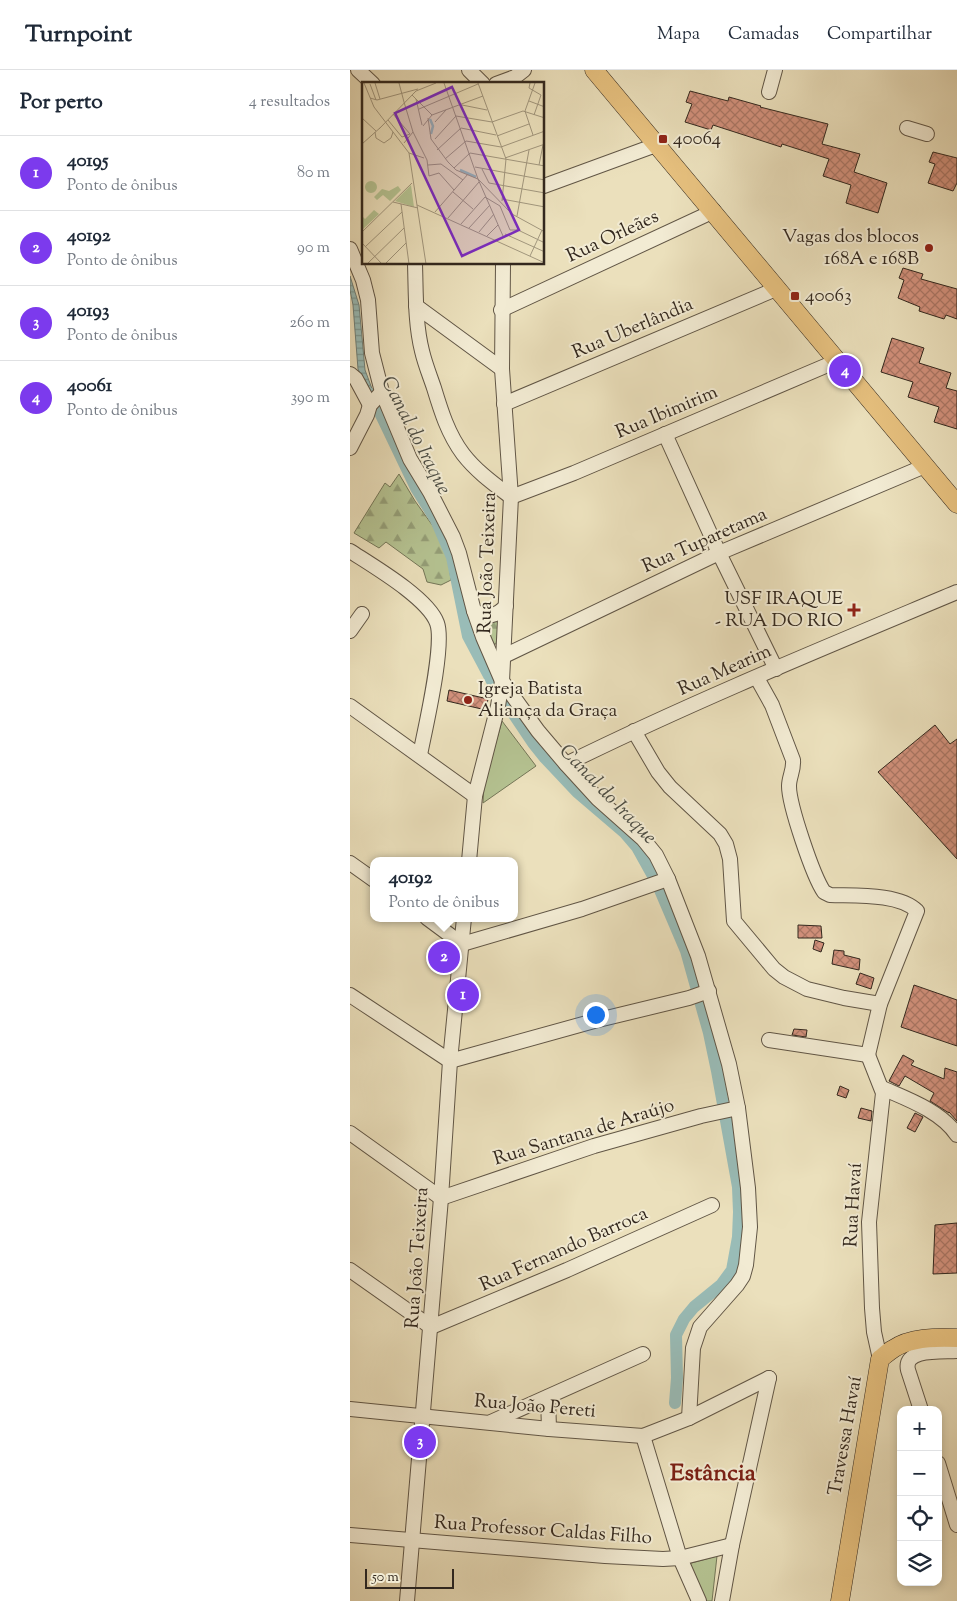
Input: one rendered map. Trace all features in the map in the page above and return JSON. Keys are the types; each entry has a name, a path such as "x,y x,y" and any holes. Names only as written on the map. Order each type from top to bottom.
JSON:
{"main road":[{"path":"594,70 714,211 776,289 957,504"},
{"name":"Travessa Havaí","path":"841,1599 880,1359 893,1349 914,1341 934,1338 957,1342"}],"street":[{"path":"470,70 480,82"},
{"path":"769,92 775,70"},
{"path":"356,72 370,82"},
{"path":"502,82 518,77"},
{"path":"907,128 927,134"},
{"path":"545,186 656,145"},
{"name":"Rua Orleães","path":"502,310 714,211"},
{"path":"350,249 364,280 368,300 372,353 382,392 410,459 430,492 453,537 474,612 502,681 538,731 566,764 598,799 643,839 656,855 698,956 700,994 729,1064 734,1108 748,1188 750,1227 746,1265 742,1276 737,1285 700,1327 696,1338 693,1348 689,1418"},
{"path":"415,265 416,306 422,352 441,412 452,438 472,464 511,497"},
{"name":"Rua João Teixeira","path":"469,857 475,796 498,706 504,656 511,497 502,369 503,265"},
{"name":"Rua Uberlândia","path":"504,404 776,289"},
{"path":"416,306 502,369"},
{"name":"Rua Ibimirim","path":"511,497 574,473 837,361"},
{"path":"353,376 368,410"},
{"path":"350,448 368,410 382,392"},
{"path":"665,434 719,553 776,668"},
{"name":"Rua Tuparetama","path":"504,656 719,553 925,466"},
{"path":"350,551 390,577 421,602 436,622 439,633 435,673 420,755"},
{"name":"Rua Mearim","path":"566,764 634,731 776,668 957,592"},
{"path":"474,612 491,616 501,612 506,606"},
{"path":"350,631 362,614"},
{"path":"757,678 772,705 792,760 793,766 789,785 792,807 824,892 830,895 871,896 898,901 916,909 917,914 880,1004 868,1055 769,1040"},
{"path":"350,706 475,796"},
{"path":"634,731 658,772 670,787 720,834 726,844 730,859 733,888 732,916 737,926 774,969 796,983 822,993 880,1004"},
{"path":"350,863 370,877"},
{"path":"432,922 462,944 582,909 666,880"},
{"name":"Rua João Teixeira","path":"407,1601 431,1327 450,1061 464,922"},
{"path":"350,995 450,1061 700,994"},
{"name":"Rua Havaí","path":"868,1055 882,1088 883,1100 869,1222 872,1308 874,1332 880,1359"},
{"path":"882,1088 924,1108 947,1123 957,1135"},
{"name":"Rua Santana de Araújo","path":"441,1198 594,1146 734,1108"},
{"path":"350,1133 441,1198"},
{"name":"Rua Fernando Barroca","path":"431,1327 567,1270 712,1205"},
{"path":"350,1270 431,1327"},
{"path":"921,1406 908,1370 909,1360 918,1354 957,1342"},
{"path":"490,1422 643,1354"},
{"path":"699,1601 680,1558 643,1436 689,1418 769,1378 732,1544 722,1601"},
{"path":"548,1396 549,1429"},
{"name":"Rua João Pereti","path":"350,1409 549,1429 643,1436"},
{"path":"942,1476 957,1525"},
{"name":"Rua Professor Caldas Filho","path":"350,1535 605,1556 680,1558 732,1544"}],"green space":[{"path":"399,474 435,529 448,557 451,580 441,585 427,582 423,569 386,542 379,548 354,533 385,483 390,487"},
{"path":"500,619 496,644 489,644 483,620"},
{"path":"502,721 536,766 483,803 484,785"},
{"path":"717,1556 712,1601 702,1601 688,1564"}],"water":[{"path":"350,276 359,305 365,370 374,394 370,397 358,369"}],"building":[{"path":"690,91 728,101 729,97 828,124 822,144 860,154 854,172 887,183 878,213 846,203 851,185 823,176 829,159 782,144 781,147 713,125 711,130 685,122 692,104 686,102"},
{"path":"933,152 957,158 957,183 953,191 928,183 935,164 929,162"},
{"path":"903,268 923,274 921,279 957,289 957,319 946,315 944,319 919,311 920,307 898,298 904,280 899,278"},
{"path":"892,338 924,348 919,363 951,373 946,388 957,391 957,429 934,422 939,407 908,397 913,382 881,372"},
{"name":"Igreja Batista Aliança da Graça","path":"449,690 488,699 486,710 447,701"},
{"path":"935,725 950,744 957,739 957,859 878,772"},
{"path":"798,925 821,926 822,938 798,938"},
{"path":"815,940 824,943 821,952 813,949"},
{"path":"834,950 844,951 844,955 860,959 859,970 832,964"},
{"path":"860,973 874,978 871,989 856,984"},
{"path":"914,985 957,1000 957,1046 901,1027"},
{"path":"794,1029 807,1030 806,1037 792,1035"},
{"path":"903,1055 914,1061 911,1065 944,1079 945,1068 957,1072 957,1121 949,1112 930,1101 934,1093 905,1076 899,1086 889,1081"},
{"path":"840,1086 849,1090 846,1098 837,1095"},
{"path":"861,1108 872,1111 871,1121 858,1118"},
{"path":"915,1113 923,1117 915,1132 907,1128"},
{"path":"957,1223 957,1273 933,1274 935,1225"}],"waterway":[{"name":"Canal do Iraque","path":"371,394 416,488 436,520 452,557 468,636 494,685 545,758 577,792 625,833 637,847 657,883 686,951 709,1033 717,1071 738,1187 739,1212 738,1237 732,1270 721,1285 694,1307 684,1319 676,1335 677,1378 675,1403"}],"place":[{"name":"40064","path":"663,139"},
{"name":"Vagas dos blocos 168A e 168B","path":"929,248"},
{"name":"40063","path":"795,296"},
{"name":"40061","path":"845,371"},
{"name":"USF IRAQUE - RUA DO RIO","path":"854,610"},
{"name":"Igreja Batista Aliança da Graça","path":"468,700"},
{"name":"40192","path":"444,957"},
{"name":"40195","path":"463,995"},
{"name":"40193","path":"420,1442"}],"district":[{"name":"Estância","path":"713,1474"}]}
